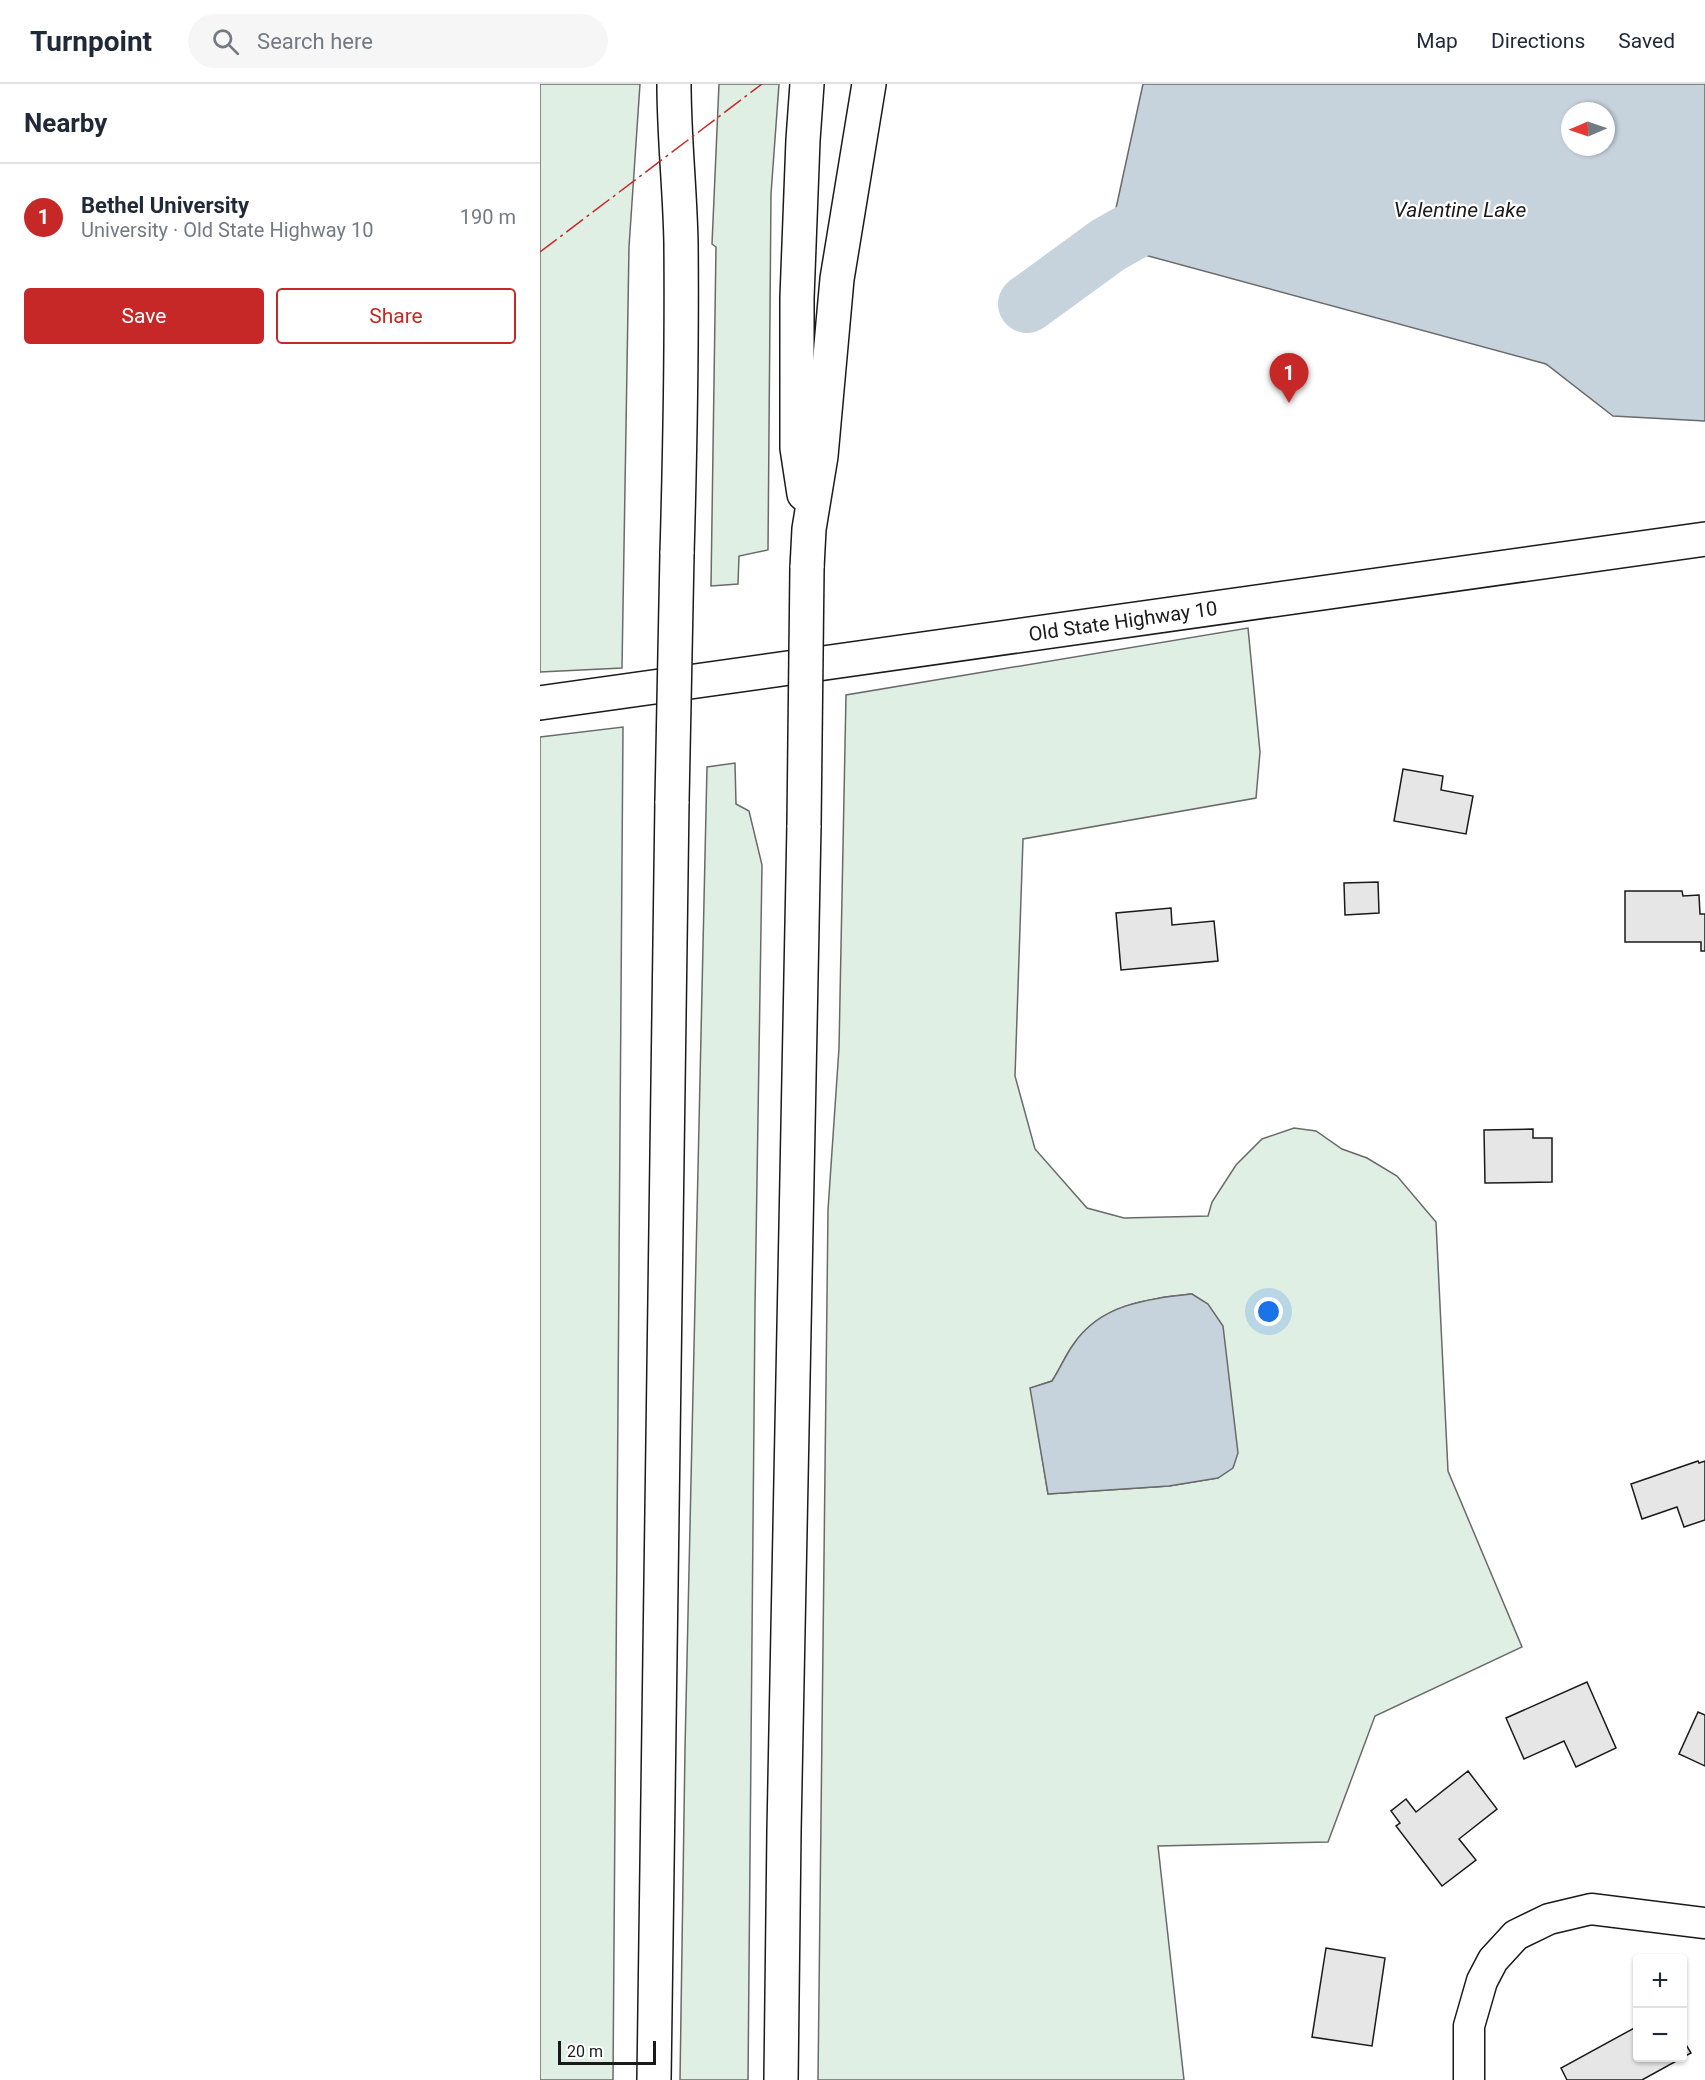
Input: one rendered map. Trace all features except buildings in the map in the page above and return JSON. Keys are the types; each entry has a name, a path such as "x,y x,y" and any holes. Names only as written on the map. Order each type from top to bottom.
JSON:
{"main road":[{"path":"654,2080 672,801 681,417 680,206 674,137 674,84"},
{"path":"680,206 692,84"},
{"path":"807,84 797,298 797,448 809,528"},
{"path":"781,2080 807,568 809,528 821,456 837,279 869,84"},
{"name":"Old State Highway 10","path":"540,703 1705,539"}],"street":[{"path":"1469,2080 1469,2026 1482,1981 1493,1960 1516,1935 1549,1919 1592,1909 1705,1923"}],"green space":[{"path":"540,84 640,84 629,247 622,668 540,672"},
{"path":"719,84 779,84 771,194 768,550 739,556 738,584 711,586 716,247 712,244"},
{"path":"1248,628 1260,752 1256,798 1023,839 1015,1076 1035,1149 1087,1208 1124,1218 1208,1216 1212,1202 1236,1165 1262,1139 1294,1128 1316,1131 1342,1149 1367,1158 1397,1176 1436,1222 1448,1471 1522,1647 1375,1716 1328,1842 1158,1846 1184,2080 818,2080 828,1210 839,1048 846,695","holes":["1192,1294 1218,1478 1169,1486 1048,1494 1031,1388 1052,1381 1070,1349 1084,1331 1097,1320 1126,1306 1158,1298"]},
{"path":"623,727 613,2080 540,2080 540,737"},
{"path":"735,763 736,804 749,811 762,865 755,1307 748,2080 680,2080 685,1749 707,767"}],"water":[{"name":"Valentine Lake","path":"1143,84 1705,84 1705,421 1613,416 1546,364 1108,245"},
{"path":"1192,1294 1208,1304 1223,1326 1238,1453 1233,1468 1218,1478 1169,1486 1048,1494 1030,1388 1052,1381 1070,1349 1084,1331 1097,1320 1126,1306 1158,1298"}],"waterway":[{"path":"1027,304 1108,245 1179,205"}],"power":[{"path":"540,252 762,84"}],"place":[{"name":"Bethel University","path":"1289,403"}]}
